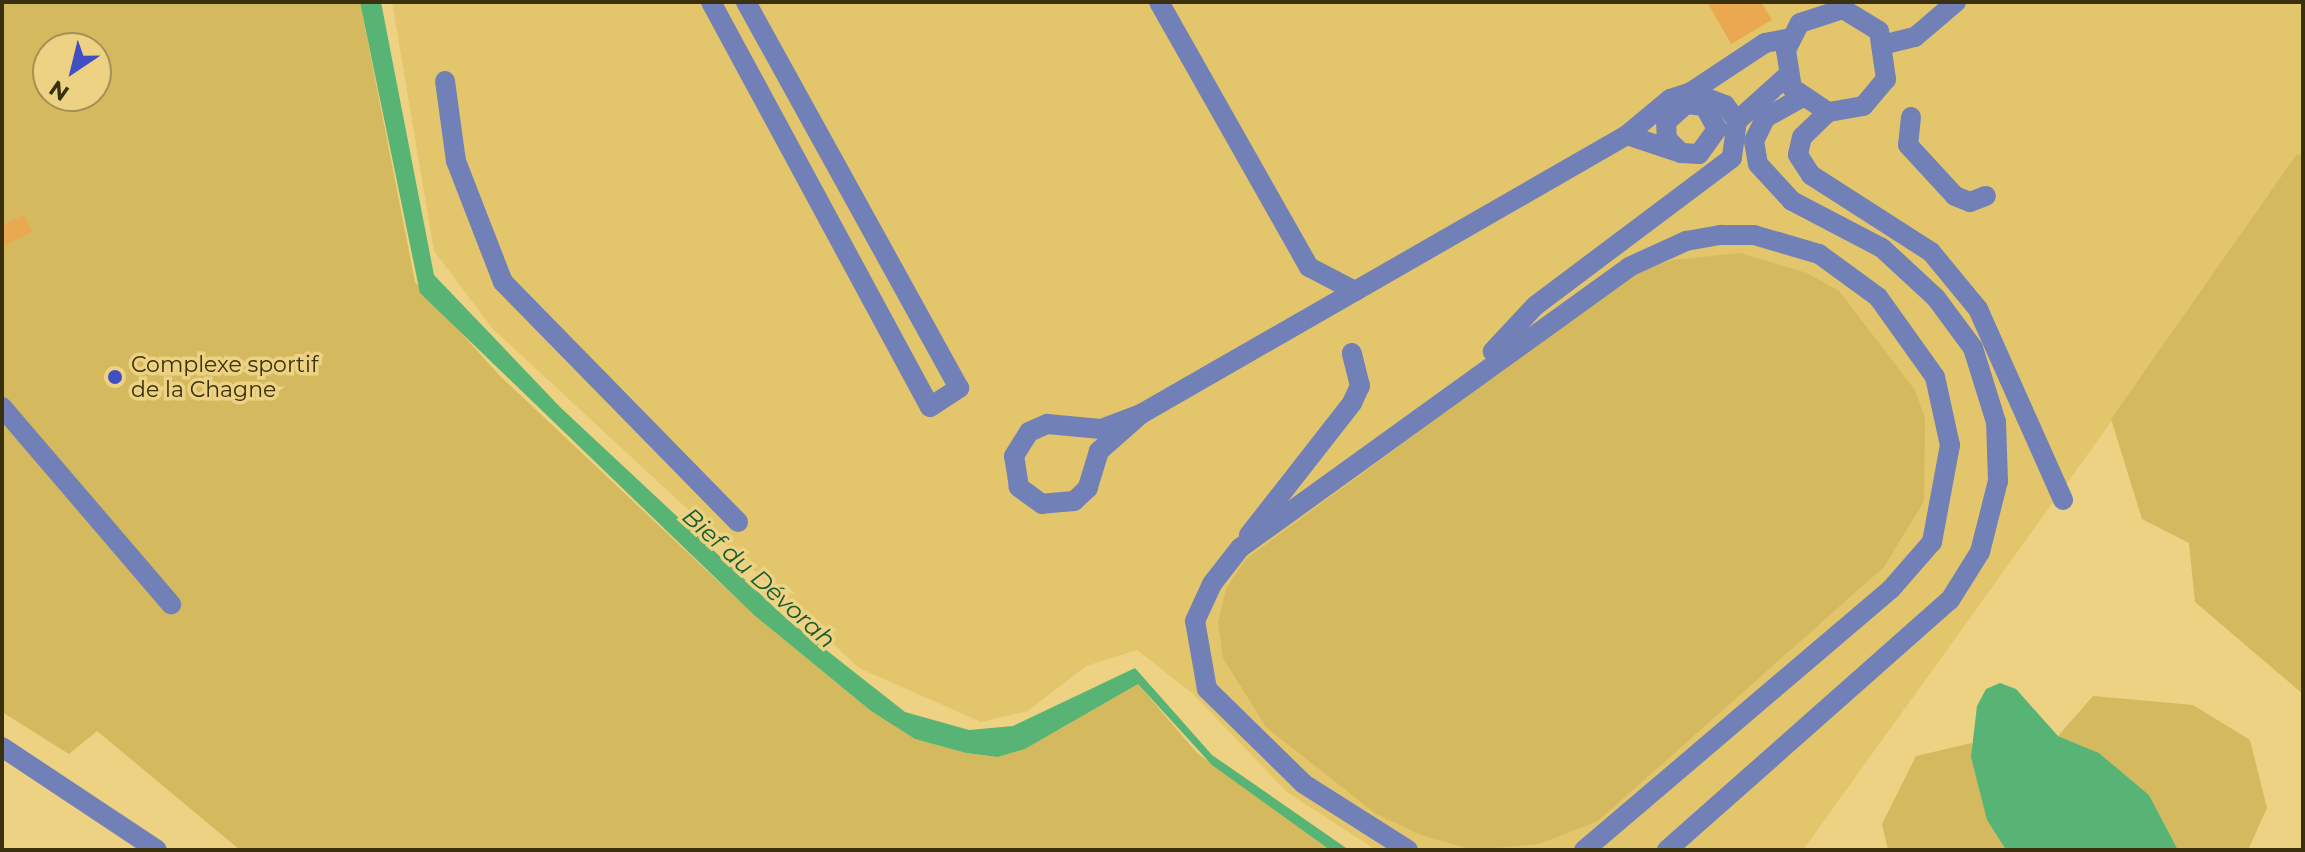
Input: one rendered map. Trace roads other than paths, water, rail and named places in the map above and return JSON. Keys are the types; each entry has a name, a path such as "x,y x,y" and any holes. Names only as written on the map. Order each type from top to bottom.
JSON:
{"street":[{"path":"711,2 930,407 959,388 746,2"},
{"path":"1159,2 1309,267 1355,291"},
{"path":"1886,44 1915,37 1956,2"},
{"path":"1141,414 1099,451 1088,488 1074,501 1042,504 1019,487 1014,456 1029,432 1047,424 1101,429 1141,414 1627,135 1670,99 1691,92 1765,43 1790,38 1813,15 1841,6 1869,20 1886,44 1886,79 1877,95 1855,109 1828,112 1801,98 1787,76 1790,38"},
{"path":"1457,388 1535,306 1716,174 1732,158 1737,121 1787,76"},
{"path":"445,81 456,161 503,282 738,522"},
{"path":"1691,92 1725,105 1737,121"},
{"path":"1667,850 1950,600 1980,552 1998,481 1996,422 1973,348 1936,298 1882,248 1772,187 1758,164 1754,141 1765,118 1801,98"},
{"path":"1828,112 1802,137 1798,155 1811,175 1931,252 1978,309 2063,500"},
{"path":"1911,117 1908,145 1955,196 1970,202 1986,196"},
{"path":"1627,135 1681,153"},
{"path":"1240,548 1457,388 1655,253 1686,241 1754,235 1819,254 1878,297 1920,351 1945,411 1950,445 1943,512 1912,569 1584,850"},
{"path":"1352,353 1360,386 1352,403 1240,548 1195,621 1207,689 1304,784 1408,849"},
{"path":"2,407 171,604"},
{"path":"2,747 157,850"}],"place":[{"name":"Complexe sportif de la Chagne","path":"115,377"}],"water label":[{"name":"Bief du Dévorah","path":"759,578"}]}
